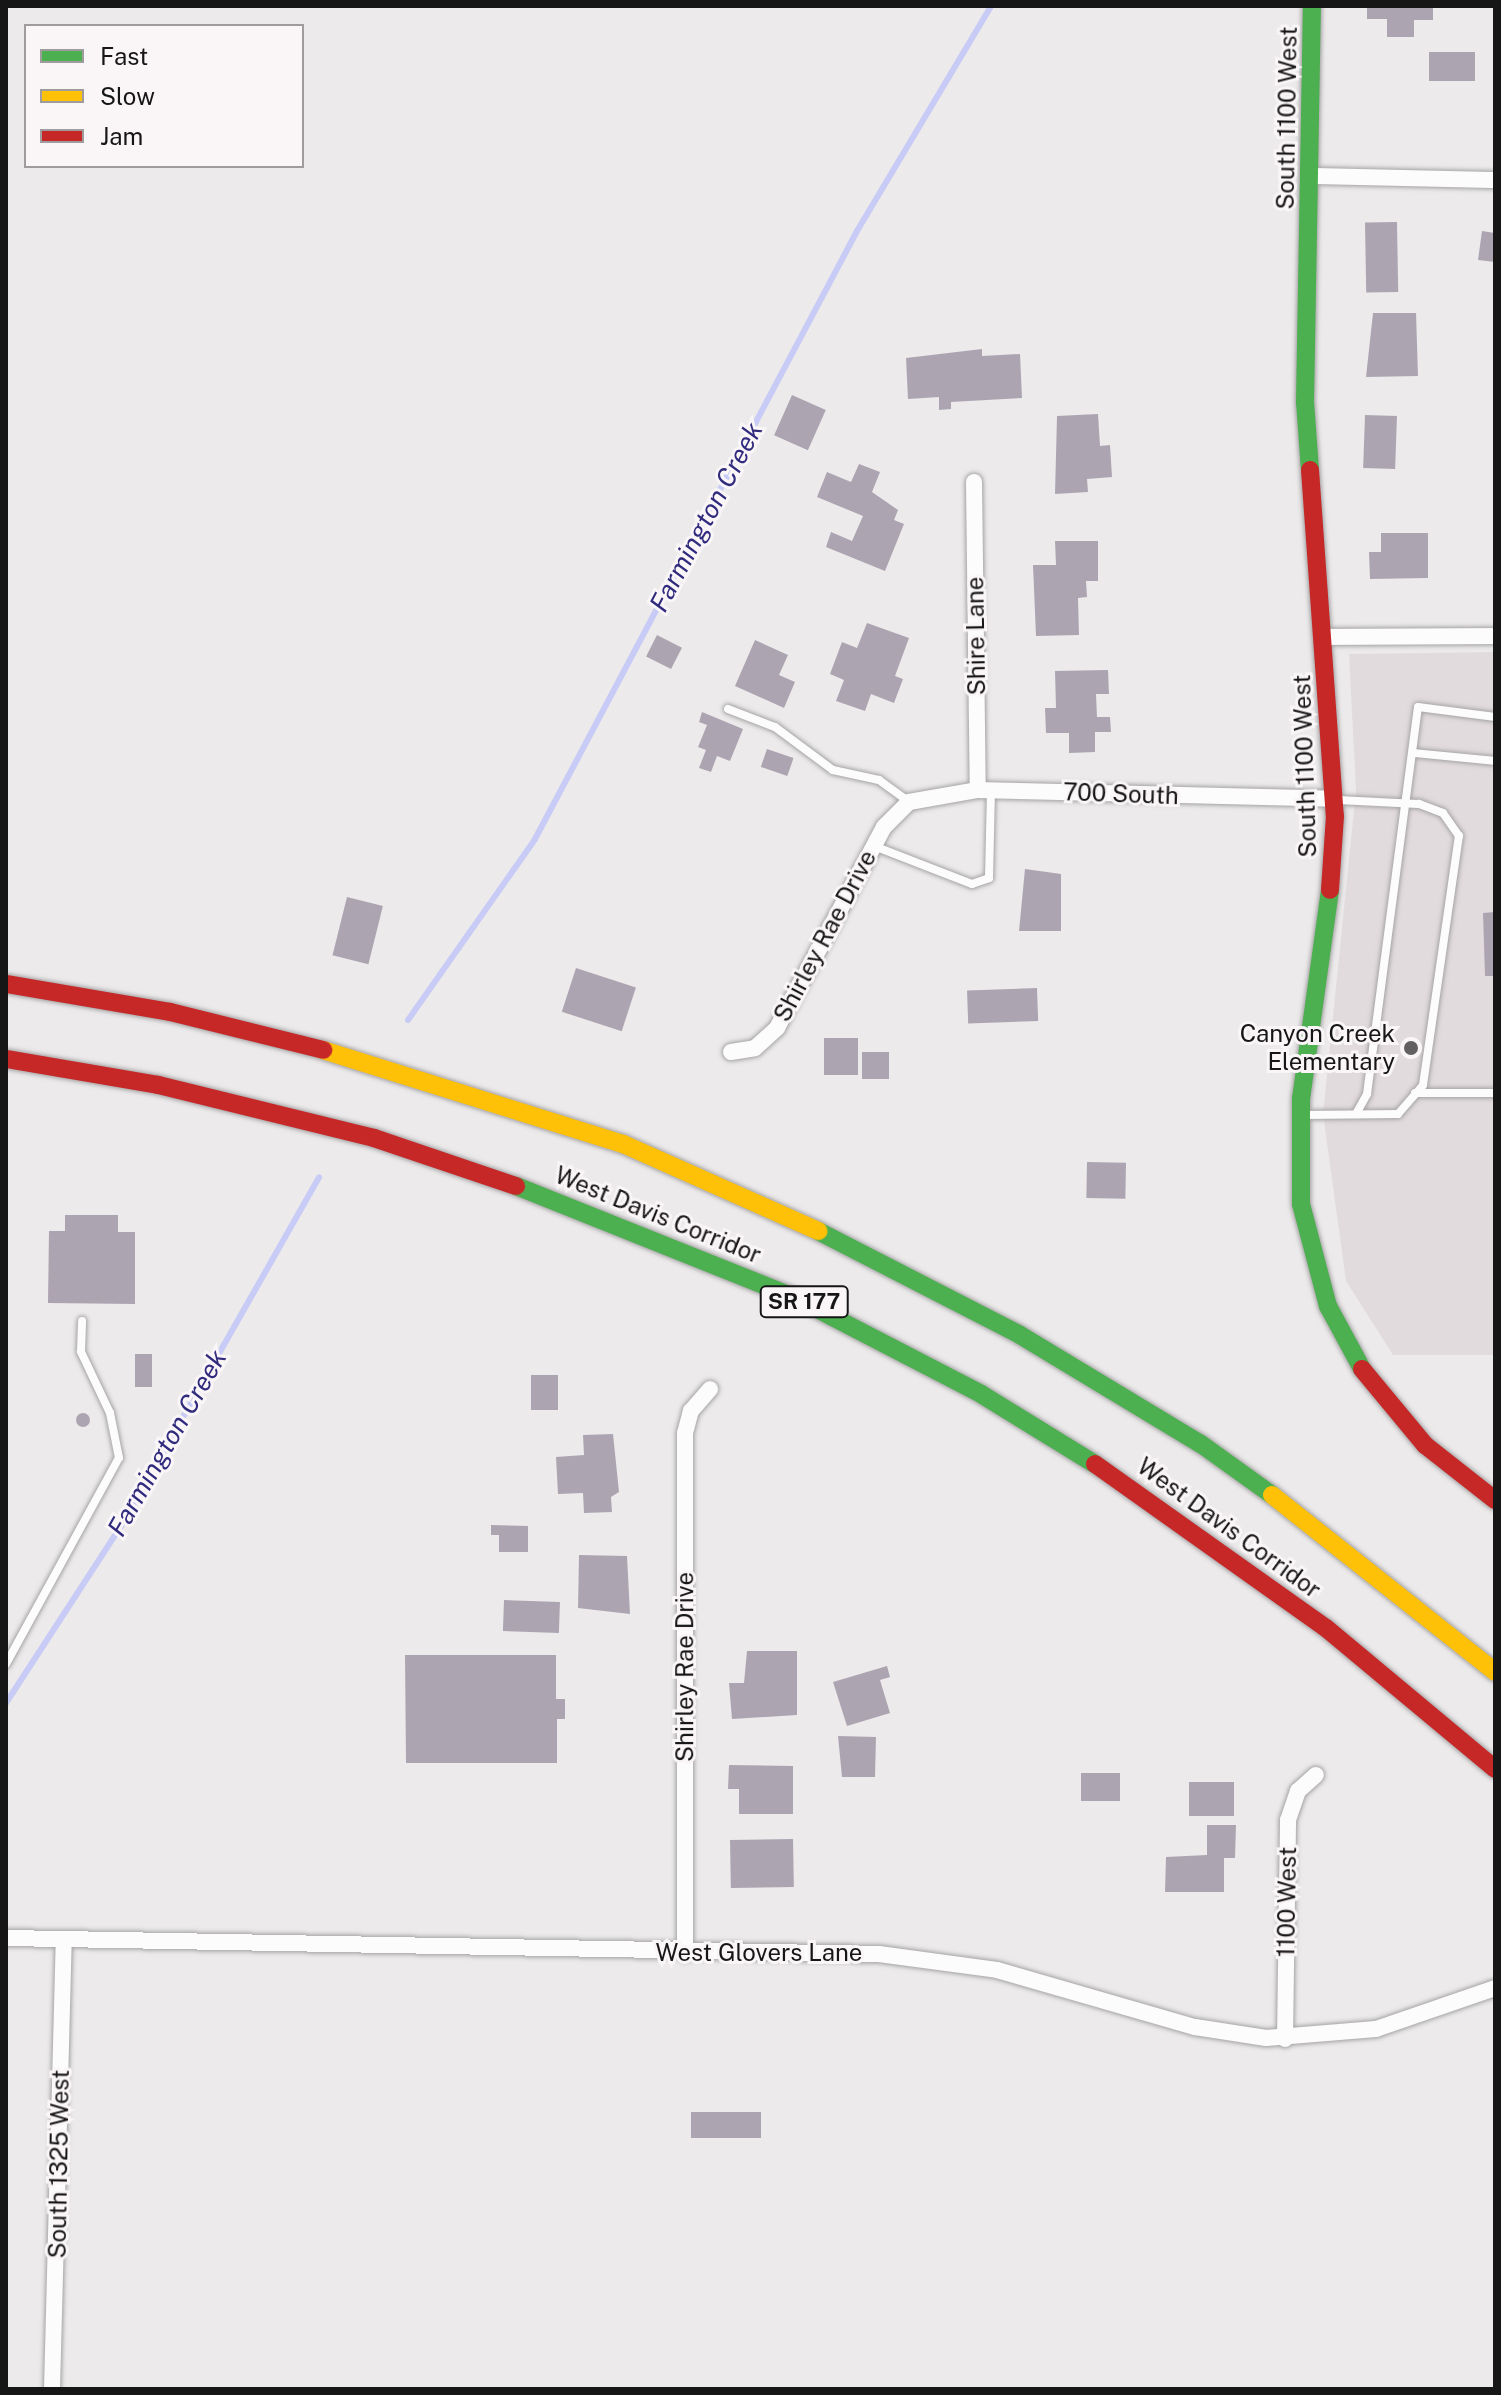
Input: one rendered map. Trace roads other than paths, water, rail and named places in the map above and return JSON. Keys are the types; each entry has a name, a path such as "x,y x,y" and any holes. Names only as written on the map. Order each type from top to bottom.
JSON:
{"main road":[{"name":"South 1100 West","path":"1312,6 1312,176 1305,402 1335,799 1330,902 1300,1115 1305,1230 1340,1334 1405,1426 1495,1500"},
{"name":"West Davis Corridor","path":"6,984 200,1018 397,1069 623,1144 770,1206 1020,1335 1178,1429 1332,1538 1495,1672"},
{"name":"West Davis Corridor","path":"6,1059 231,1101 445,1160 656,1237 807,1303 981,1394 1186,1524 1337,1637 1495,1769"}],"street":[{"path":"1312,176 1495,180"},
{"name":"Shire Lane","path":"974,482 984,790"},
{"path":"1323,637 1495,636"},
{"name":"700 South","path":"909,802 984,790 1335,799"},
{"name":"Shirley Rae Drive","path":"731,1052 755,1048 777,1028 873,846 909,802"},
{"name":"Shirley Rae Drive","path":"685,1953 685,1433 691,1411 710,1389"},
{"name":"1100 West","path":"1285,2039 1288,1820 1298,1791 1316,1775"},
{"name":"West Glovers Lane","path":"6,1938 685,1953 879,1954 958,1963 1195,2027 1285,2039 1376,2029 1495,1988"},
{"name":"South 1325 West","path":"52,2389 64,1939"}],"lane":[{"path":"1356,1114 1367,1094 1418,707 1495,717"},
{"path":"728,709 775,727 833,770 879,780 909,802"},
{"path":"1414,753 1495,761"},
{"path":"873,846 972,884 989,878 984,790"},
{"path":"1300,1115 1398,1114 1423,1085 1459,836 1443,813 1407,804 1335,799"},
{"path":"1415,1093 1495,1093"},
{"path":"6,1664 119,1458 110,1413 81,1352 82,1321"}],"waterway":[{"name":"Farmington Creek","path":"408,1020 535,839 857,231 991,6"},
{"name":"Farmington Creek","path":"6,1703 121,1526 319,1177"}],"place":[{"name":"Canyon Creek Elementary","path":"1411,1048"}]}
